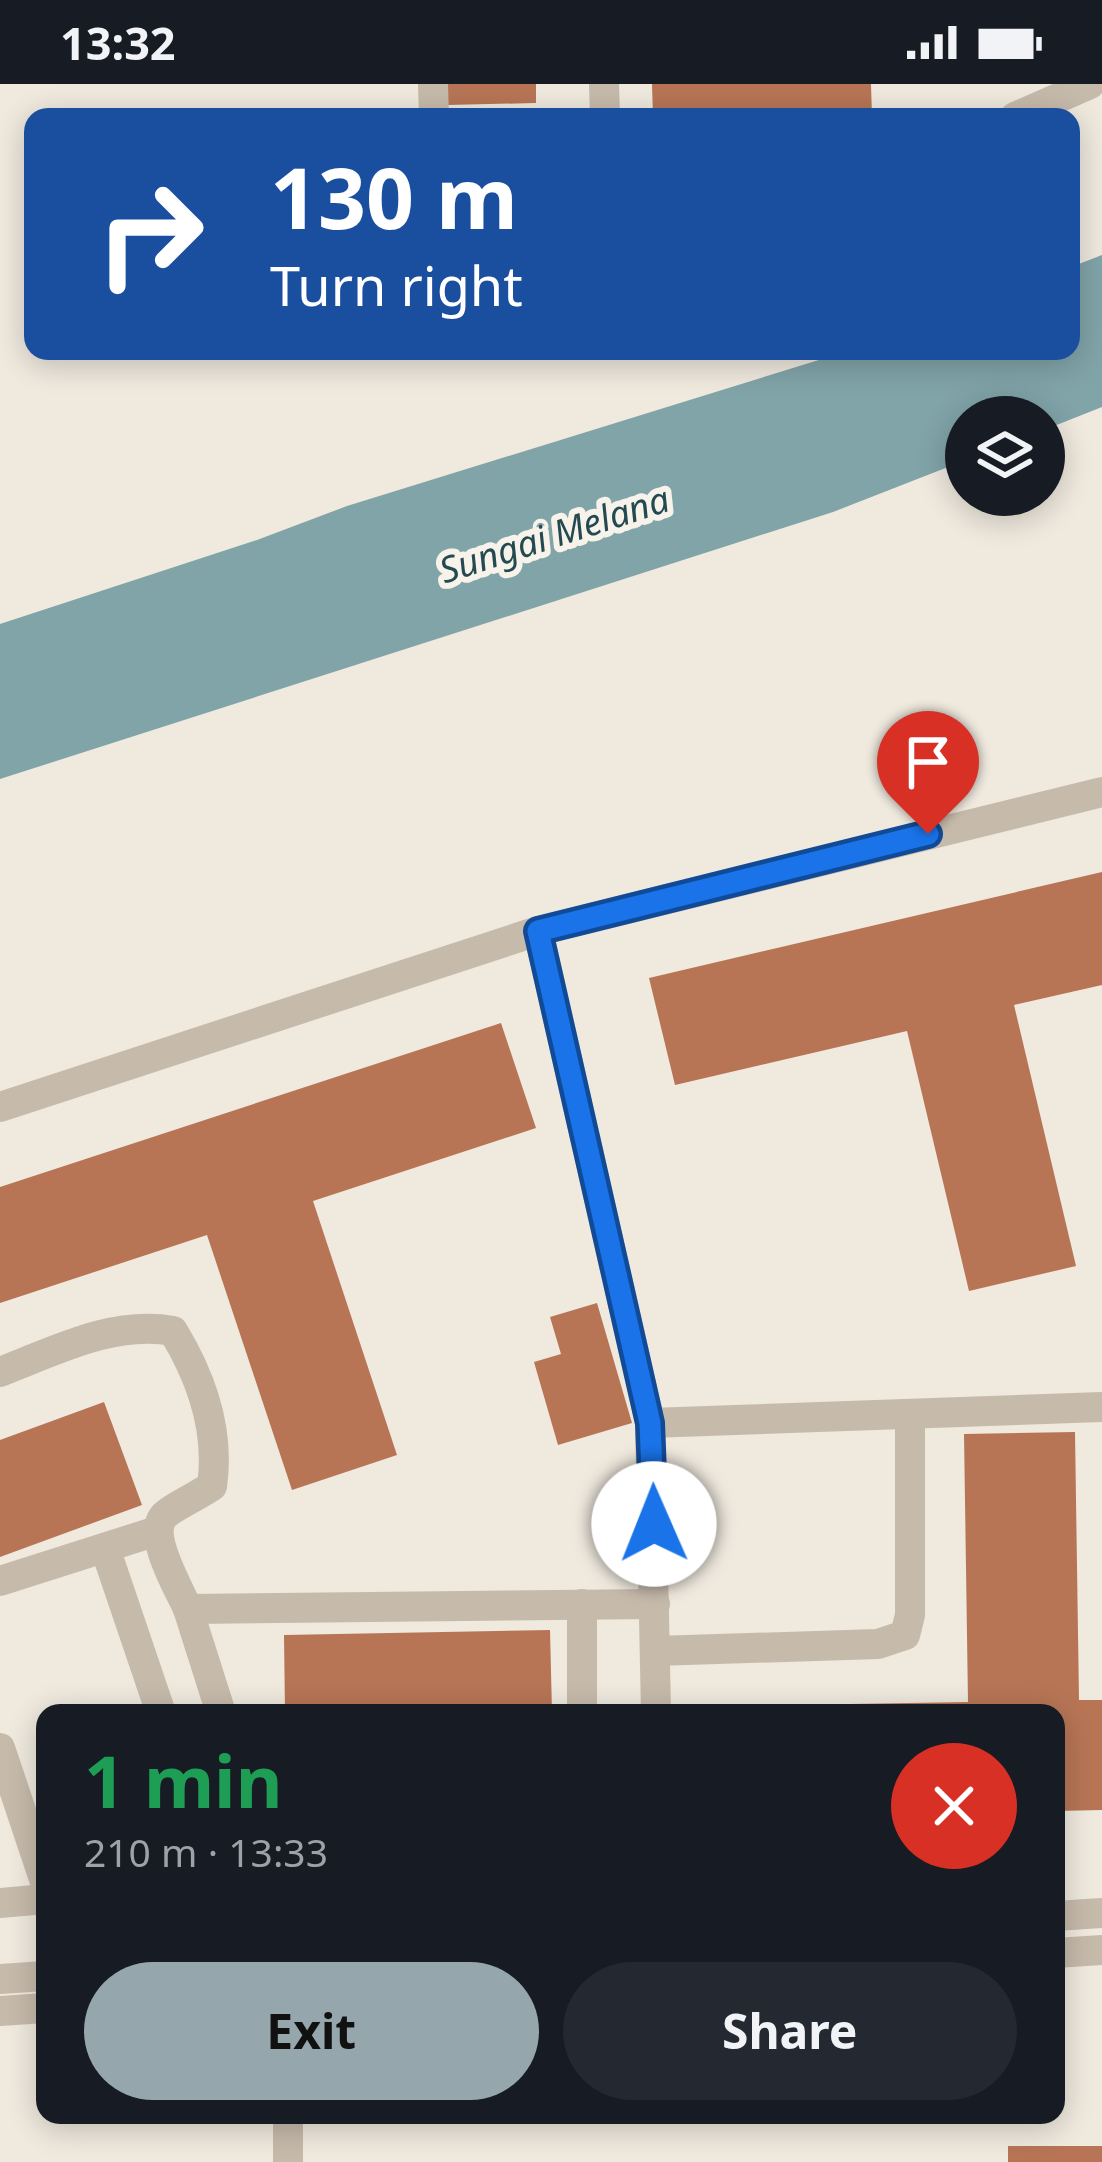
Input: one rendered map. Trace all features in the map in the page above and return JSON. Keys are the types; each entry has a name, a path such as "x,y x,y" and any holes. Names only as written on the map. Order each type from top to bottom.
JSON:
{"street":[{"path":"1035,108 1090,84"},
{"path":"0,1107 538,931 1102,791"},
{"path":"538,931 650,1423 656,1704"},
{"path":"0,1372 108,1332 151,1327 173,1330 205,1395 216,1460 212,1486 164,1515 158,1531 218,1704"},
{"path":"650,1423 1102,1407"},
{"path":"656,1651 878,1644 905,1635 910,1615 910,1414"},
{"path":"0,1581 158,1531"},
{"path":"105,1548 158,1704"},
{"path":"582,1604 582,1704"},
{"path":"188,1609 655,1604"},
{"path":"0,1748 36,1855"},
{"path":"0,1903 36,1900"},
{"path":"1065,1915 1102,1913"},
{"path":"1065,1952 1102,1950"},
{"path":"0,1979 36,1977"},
{"path":"0,2011 36,2009"},
{"path":"288,2124 288,2162"}],"water":[{"name":"Sungai Melana","path":"1102,255 1102,407 1065,422 1065,396 945,396 945,468 833,512 0,779 0,624 347,506 819,360 1080,360 1080,264"}],"building":[{"path":"447,84 536,84 536,103 447,105"},
{"path":"652,84 871,84 872,108 653,108"},
{"path":"1102,872 1102,985 1014,1005 1076,1266 969,1291 907,1031 675,1085 649,978"},
{"path":"501,1023 536,1128 313,1201 397,1455 292,1490 207,1235 0,1303 0,1187"},
{"path":"597,1303 632,1423 558,1445 534,1362 561,1354 550,1317"},
{"path":"104,1402 142,1505 0,1557 0,1440"},
{"path":"1075,1432 1079,1700 1102,1700 1102,1810 1065,1811 1065,1704 850,1704 968,1702 964,1434"},
{"path":"550,1630 552,1704 285,1704 284,1635"},
{"path":"1008,2146 1102,2146 1102,2162 1008,2162"}],"route":[{"path":"654,1524 650,1423 538,931 928,834"}]}
